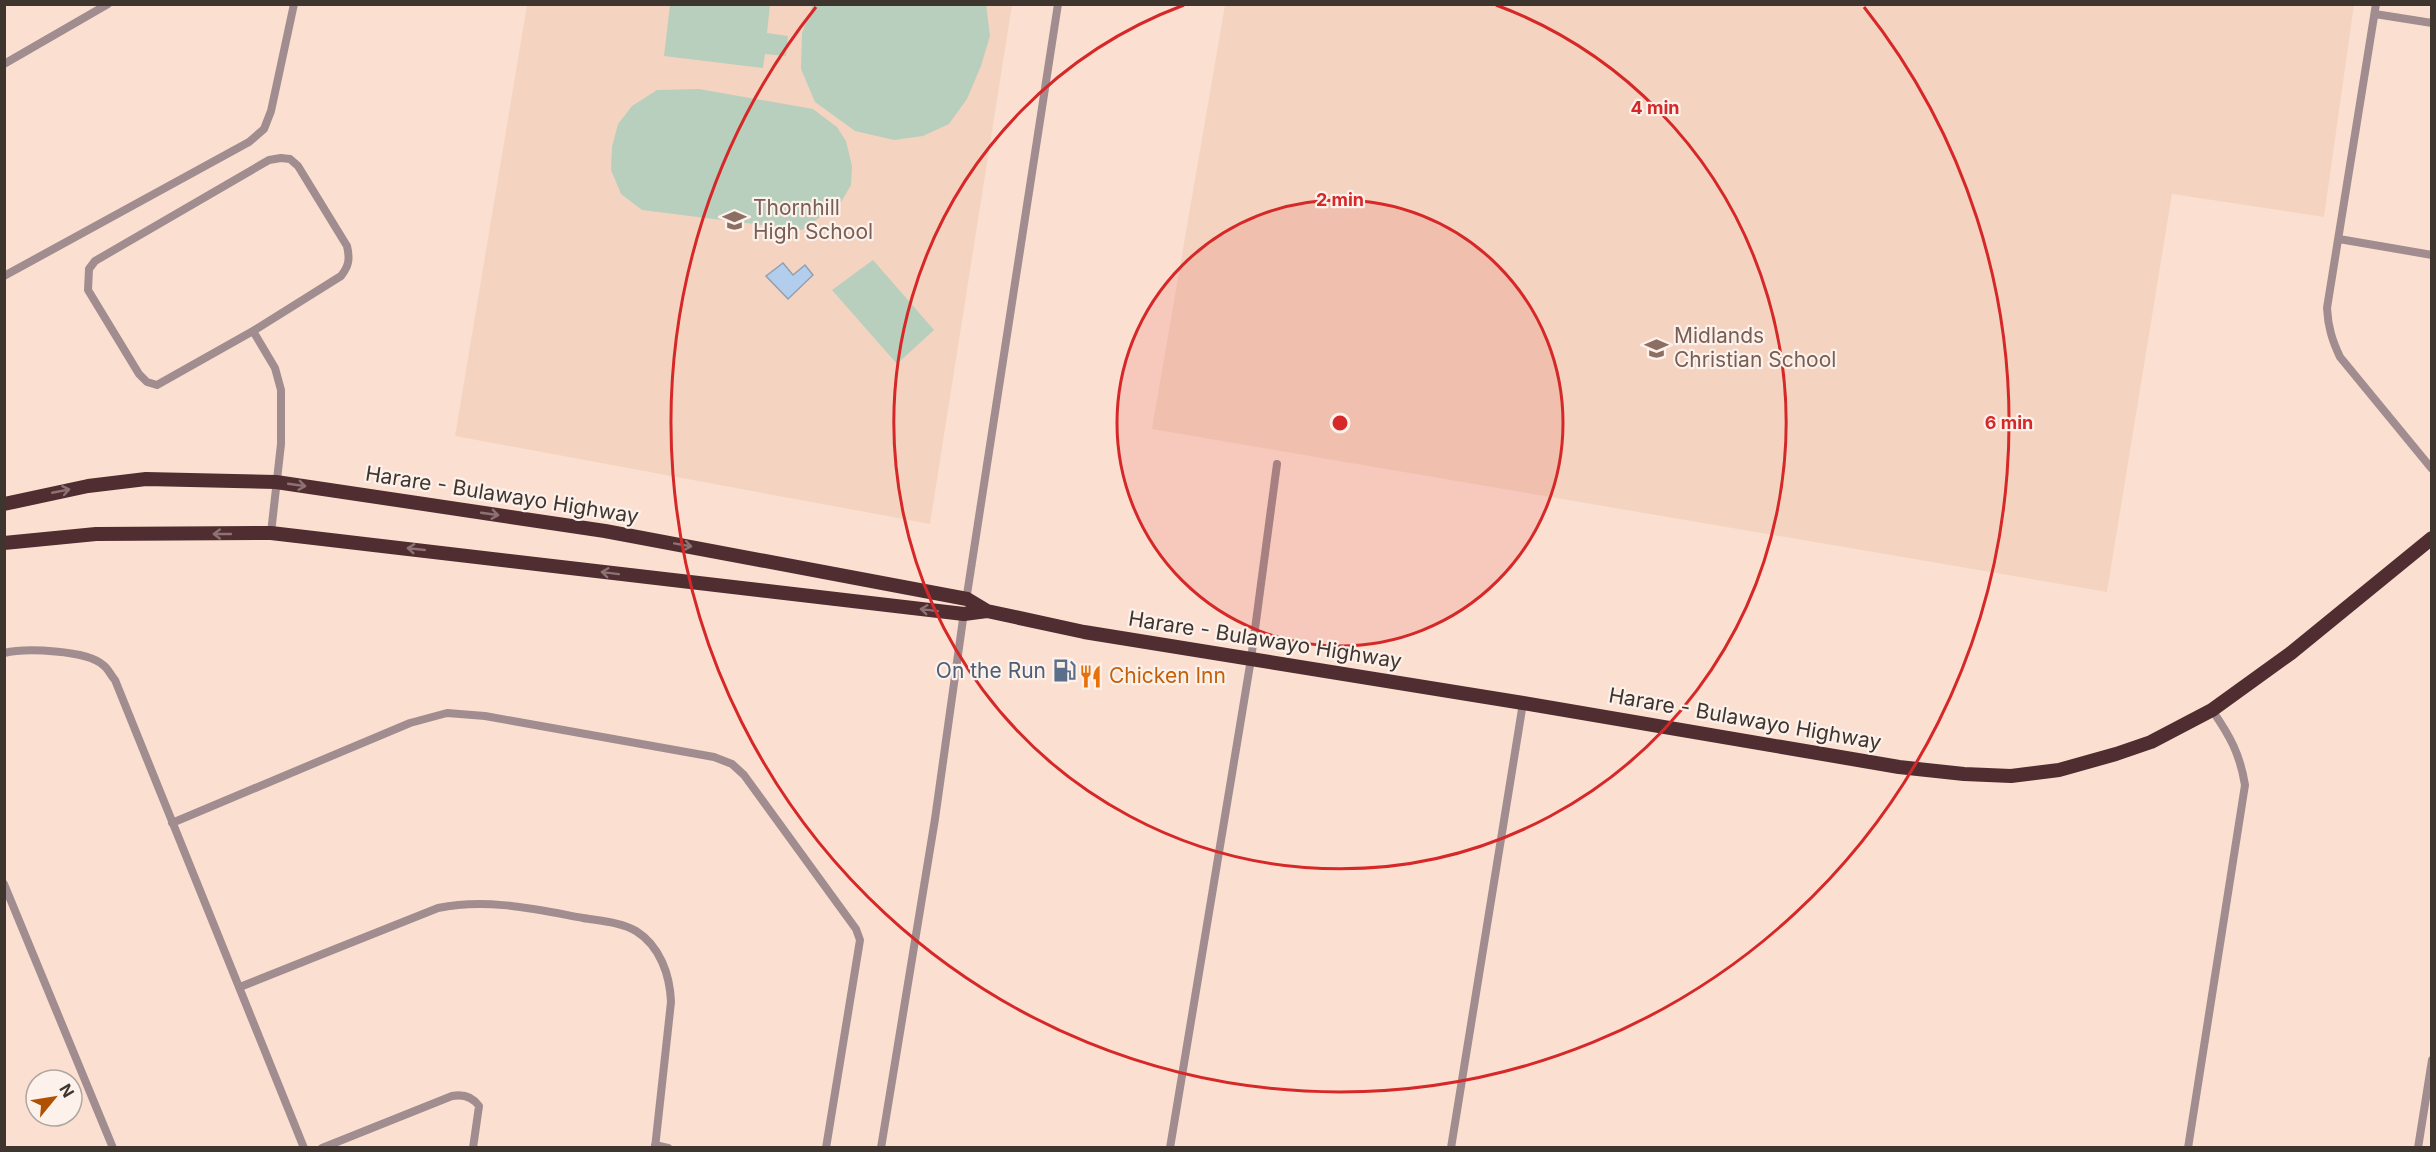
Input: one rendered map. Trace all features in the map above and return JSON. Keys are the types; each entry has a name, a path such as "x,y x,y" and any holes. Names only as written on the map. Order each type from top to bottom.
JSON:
{"highway":[{"name":"Harare - Bulawayo Highway","path":"4,504 88,486 146,479 276,482 605,531 967,599 987,611 1084,632 1899,767 2011,776 2059,770 2116,754 2151,741 2212,710 2291,653 2432,538"},
{"name":"Harare - Bulawayo Highway","path":"4,543 96,534 271,534 964,614 987,611"}],"street":[{"path":"4,64 108,4"},
{"path":"4,276 249,142 264,129 271,111 294,4"},
{"path":"881,1148 935,819 949,708 1058,4"},
{"path":"2376,4 2327,309 2331,339 2340,357 2432,469"},
{"path":"2374,14 2432,23"},
{"path":"290,159 298,166 347,246 350,257 347,268 341,276 253,331 157,385 147,382 139,375 88,290 89,269 95,261 269,160 290,159"},
{"path":"2339,239 2432,255"},
{"path":"253,331 275,368 281,390 282,444 271,534"},
{"path":"1170,1148 1251,659 1277,464"},
{"path":"4,653 19,650 86,656 103,664 115,680 304,1148"},
{"path":"1450,1148 1523,703"},
{"path":"2188,1148 2245,785 2241,762 2232,739 2212,710"},
{"path":"172,823 410,723 447,713 496,718 714,757 732,764 744,775 856,929 860,940 826,1148"},
{"path":"4,884 113,1148"},
{"path":"240,987 438,908 458,904 507,904 623,926 647,940 668,972 671,986 655,1146 668,1148"},
{"path":"2418,1148 2432,1060"},
{"path":"322,1148 459,1094 468,1096 479,1106 473,1148"}],"shaded area":[{"name":"Midlands Christian School","path":"1225,4 2354,5 2324,217 2172,194 2107,592 1152,429"},
{"name":"Thornhill High School","path":"527,5 1012,5 930,524 455,436"}],"green space":[{"path":"986,4 990,36 981,66 967,99 949,124 923,136 894,140 855,131 815,102 801,69 802,33 813,5"},
{"path":"670,5 770,5 767,33 788,36 786,56 765,54 763,68 664,56"},
{"path":"699,89 813,109 837,127 846,141 852,166 851,185 841,202 802,230 642,210 621,194 611,170 612,147 618,124 632,106 657,90"},
{"path":"873,260 934,330 897,364 832,290"}],"water":[{"path":"783,263 793,275 805,265 813,275 788,299 766,276"}],"place":[{"name":"Thornhill High School","path":"735,220"},
{"name":"Midlands Christian School","path":"1656,348"},
{"name":"On the Run","path":"1064,671"},
{"name":"Chicken Inn","path":"1091,676"}]}
